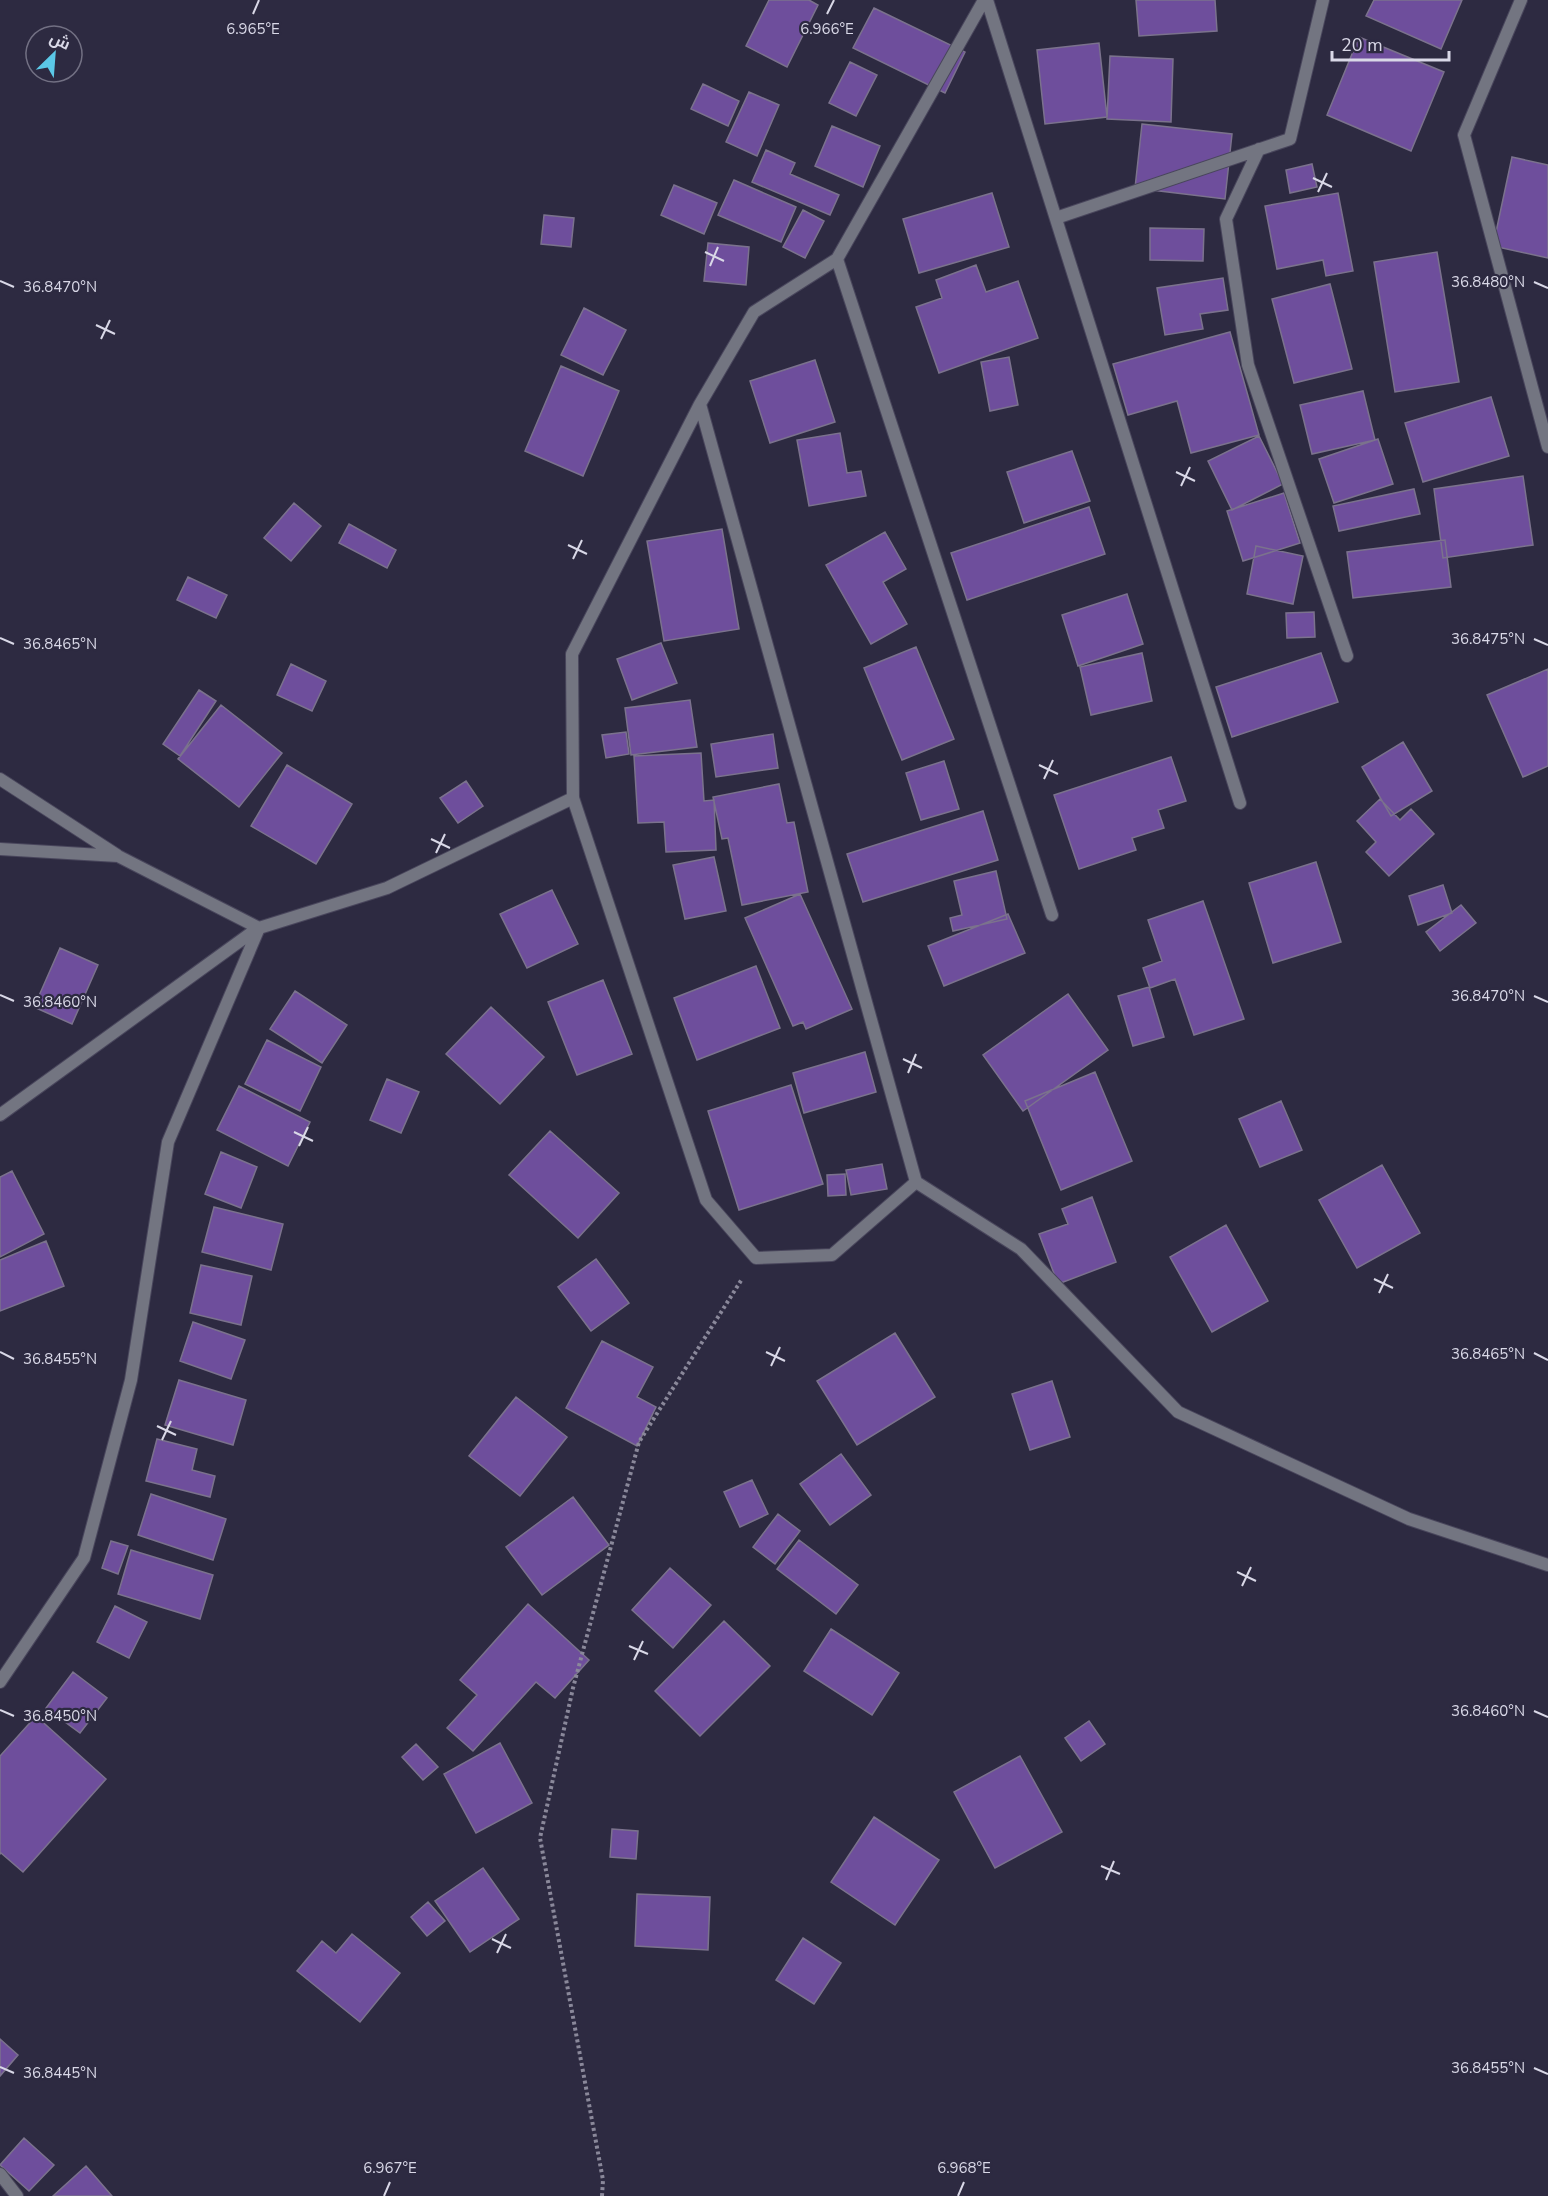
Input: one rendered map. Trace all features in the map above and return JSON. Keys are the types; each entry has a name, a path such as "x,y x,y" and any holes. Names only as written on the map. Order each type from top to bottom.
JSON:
{"street":[{"path":"986,0 1240,803"},
{"path":"916,1182 832,1255 756,1258 706,1200 573,798 572,654 700,404 754,312 837,259 986,0"},
{"path":"1056,218 1290,139 1323,0"},
{"path":"1521,0 1464,135 1548,447"},
{"path":"1259,149 1226,219 1248,365 1347,656"},
{"path":"837,259 1052,915"},
{"path":"700,404 916,1182 1021,1249 1178,1412 1409,1519 1548,1565"},
{"path":"0,779 118,856 258,928"},
{"path":"0,1115 258,928 387,888 573,798"},
{"path":"0,849 118,856"},
{"path":"0,1682 84,1558 131,1380 168,1142 258,928"},
{"path":"0,2174 17,2196"}],"path":[{"path":"602,2196 603,2180 540,1838 573,1688 639,1442 756,1258"}],"building":[{"path":"769,0 809,0 818,5 787,67 746,46"},
{"path":"1136,0 1215,0 1217,31 1139,36"},
{"path":"1374,0 1462,0 1441,49 1366,16"},
{"path":"874,8 965,52 945,93 853,48"},
{"path":"1359,37 1444,72 1411,151 1327,115"},
{"path":"1099,43 1107,117 1045,124 1037,50"},
{"path":"1110,56 1173,59 1171,122 1107,119"},
{"path":"850,62 877,75 856,116 829,103"},
{"path":"703,84 739,101 728,126 691,109"},
{"path":"749,92 779,105 757,156 726,142"},
{"path":"1142,124 1232,134 1225,199 1135,188"},
{"path":"832,126 880,146 863,187 815,166"},
{"path":"766,150 795,163 790,174 839,195 830,215 752,182"},
{"path":"1512,157 1548,165 1548,258 1493,246"},
{"path":"1312,164 1317,187 1290,193 1286,170"},
{"path":"734,180 796,207 781,242 718,215"},
{"path":"674,185 717,203 704,234 661,215"},
{"path":"992,193 1009,247 919,273 903,219"},
{"path":"1338,193 1353,271 1326,276 1323,260 1277,269 1265,206"},
{"path":"803,210 824,221 805,258 783,247"},
{"path":"544,215 574,218 571,247 541,244"},
{"path":"1150,228 1204,229 1203,261 1150,260"},
{"path":"708,243 749,247 746,285 704,281"},
{"path":"1437,252 1459,382 1395,392 1374,262"},
{"path":"976,265 986,292 1018,281 1038,338 939,373 916,307 942,298 936,280"},
{"path":"1223,278 1228,310 1200,314 1203,329 1165,335 1157,288"},
{"path":"1330,284 1352,369 1294,383 1272,299"},
{"path":"584,308 626,330 603,375 561,355"},
{"path":"1230,332 1259,435 1191,453 1177,401 1128,415 1113,364"},
{"path":"1009,357 1018,405 990,411 981,362"},
{"path":"815,360 835,422 770,443 750,381"},
{"path":"561,366 619,391 583,476 525,451"},
{"path":"1363,391 1375,440 1312,454 1300,405"},
{"path":"1491,397 1509,456 1423,482 1405,423"},
{"path":"840,433 847,473 861,471 866,496 809,506 797,440"},
{"path":"1259,436 1283,484 1232,510 1208,461"},
{"path":"1378,439 1393,484 1334,503 1319,459"},
{"path":"1072,451 1090,501 1024,523 1007,472"},
{"path":"1523,476 1533,545 1443,558 1434,489"},
{"path":"1414,489 1420,514 1339,531 1333,506"},
{"path":"1284,493 1300,543 1243,561 1227,511"},
{"path":"294,503 321,526 291,561 264,538"},
{"path":"1089,507 1105,554 967,600 951,553"},
{"path":"349,524 396,550 387,568 339,543"},
{"path":"722,529 739,629 664,641 647,541"},
{"path":"885,532 906,569 883,582 907,624 871,644 826,565"},
{"path":"1445,540 1451,587 1353,598 1347,552"},
{"path":"1256,546 1303,556 1293,604 1247,594"},
{"path":"188,577 227,595 216,618 177,600"},
{"path":"1127,594 1143,644 1078,666 1062,615"},
{"path":"1314,612 1315,637 1287,638 1286,613"},
{"path":"661,643 677,683 632,700 617,659"},
{"path":"916,647 954,739 902,760 864,668"},
{"path":"1142,653 1152,701 1091,715 1080,667"},
{"path":"1321,653 1338,702 1232,737 1216,687"},
{"path":"291,664 326,681 312,711 277,695"},
{"path":"1548,669 1548,766 1523,777 1487,695"},
{"path":"199,690 216,701 180,756 163,744"},
{"path":"690,700 697,747 631,755 625,708"},
{"path":"221,705 282,753 239,807 178,759"},
{"path":"626,732 629,754 606,758 602,735"},
{"path":"773,734 778,768 716,777 711,744"},
{"path":"1403,742 1432,791 1391,816 1362,767"},
{"path":"701,753 704,801 714,800 716,850 666,852 664,822 638,823 634,756"},
{"path":"1171,757 1186,801 1158,810 1164,828 1132,838 1136,850 1079,869 1054,795"},
{"path":"944,761 959,809 921,820 906,773"},
{"path":"287,765 352,804 316,864 251,826"},
{"path":"466,781 483,806 458,823 440,798"},
{"path":"779,784 787,823 794,822 808,892 742,905 728,838 722,839 713,797"},
{"path":"1380,799 1400,820 1411,809 1434,834 1389,876 1366,852 1376,842 1357,821"},
{"path":"983,811 998,860 863,902 847,854"},
{"path":"714,857 726,911 685,919 673,865"},
{"path":"1316,862 1341,942 1273,963 1249,883"},
{"path":"996,871 1007,919 953,931 950,918 962,915 954,881"},
{"path":"1443,885 1452,913 1418,925 1409,896"},
{"path":"552,890 578,944 527,968 500,914"},
{"path":"800,894 852,1009 806,1029 803,1022 793,1026 745,918"},
{"path":"1203,901 1244,1019 1194,1035 1175,979 1150,988 1143,968 1162,961 1148,920"},
{"path":"1461,905 1476,923 1440,951 1426,932"},
{"path":"1008,914 1025,953 944,986 928,946"},
{"path":"60,948 98,965 72,1024 34,1007"},
{"path":"756,966 780,1028 697,1060 674,998"},
{"path":"603,980 632,1054 577,1075 548,1002"},
{"path":"1149,987 1164,1037 1133,1046 1118,996"},
{"path":"295,991 347,1025 322,1063 270,1029"},
{"path":"1068,994 1108,1050 1023,1111 983,1055"},
{"path":"491,1007 544,1057 500,1104 446,1054"},
{"path":"267,1040 321,1067 300,1111 245,1084"},
{"path":"865,1052 876,1092 804,1113 793,1073"},
{"path":"1095,1072 1132,1161 1061,1190 1025,1101"},
{"path":"387,1079 419,1092 401,1133 370,1120"},
{"path":"791,1085 823,1184 739,1210 708,1111"},
{"path":"239,1086 310,1122 288,1166 217,1130"},
{"path":"1281,1101 1302,1150 1260,1167 1239,1119"},
{"path":"550,1131 619,1193 578,1238 509,1175"},
{"path":"221,1152 257,1167 241,1208 205,1194"},
{"path":"882,1164 887,1189 851,1195 846,1170"},
{"path":"1382,1165 1420,1233 1357,1268 1319,1200"},
{"path":"12,1171 44,1234 0,1257 0,1177"},
{"path":"845,1174 846,1195 828,1196 827,1175"},
{"path":"1092,1197 1116,1262 1058,1284 1039,1234 1068,1224 1062,1209"},
{"path":"214,1207 283,1224 271,1270 202,1252"},
{"path":"1226,1225 1268,1301 1212,1332 1170,1257"},
{"path":"46,1241 64,1286 0,1311 0,1260"},
{"path":"596,1259 629,1303 591,1331 558,1287"},
{"path":"201,1265 252,1276 241,1325 190,1313"},
{"path":"193,1322 245,1340 231,1379 180,1361"},
{"path":"895,1333 935,1397 857,1445 817,1381"},
{"path":"602,1341 653,1367 637,1397 656,1407 637,1446 566,1408"},
{"path":"179,1380 246,1400 233,1445 165,1425"},
{"path":"1052,1381 1070,1437 1030,1450 1012,1394"},
{"path":"516,1397 567,1437 520,1496 469,1456"},
{"path":"157,1439 197,1449 192,1470 215,1476 210,1497 146,1481"},
{"path":"841,1454 871,1495 830,1525 800,1484"},
{"path":"752,1480 768,1514 740,1527 724,1492"},
{"path":"151,1494 226,1519 213,1560 138,1535"},
{"path":"573,1497 609,1545 542,1595 506,1547"},
{"path":"778,1514 800,1531 775,1564 753,1547"},
{"path":"799,1540 858,1585 836,1614 777,1569"},
{"path":"111,1541 128,1546 118,1574 102,1568"},
{"path":"131,1550 213,1575 200,1619 118,1594"},
{"path":"670,1568 711,1605 673,1648 632,1610"},
{"path":"528,1604 589,1660 555,1698 536,1682 473,1751 447,1728 477,1695 460,1680"},
{"path":"115,1606 147,1622 129,1658 97,1642"},
{"path":"724,1621 770,1666 700,1736 655,1691"},
{"path":"831,1629 899,1673 872,1715 804,1671"},
{"path":"73,1672 107,1698 80,1733 46,1708"},
{"path":"36,1716 106,1779 23,1872 0,1854 0,1756"},
{"path":"1089,1721 1105,1744 1081,1761 1065,1738"},
{"path":"500,1743 532,1803 476,1833 444,1774"},
{"path":"416,1744 438,1767 423,1780 402,1757"},
{"path":"1020,1756 1062,1832 995,1868 954,1792"},
{"path":"874,1817 939,1860 895,1925 831,1882"},
{"path":"612,1829 638,1831 636,1859 610,1857"},
{"path":"483,1868 519,1919 470,1952 435,1901"},
{"path":"637,1894 710,1897 708,1950 635,1946"},
{"path":"428,1902 445,1921 427,1936 411,1917"},
{"path":"352,1934 400,1973 360,2022 297,1971 322,1941 336,1953"},
{"path":"803,1938 841,1963 814,2004 776,1980"},
{"path":"0,2039 18,2055 0,2076"},
{"path":"24,2138 54,2165 29,2191 0,2165"},
{"path":"86,2166 112,2196 53,2196"}]}
